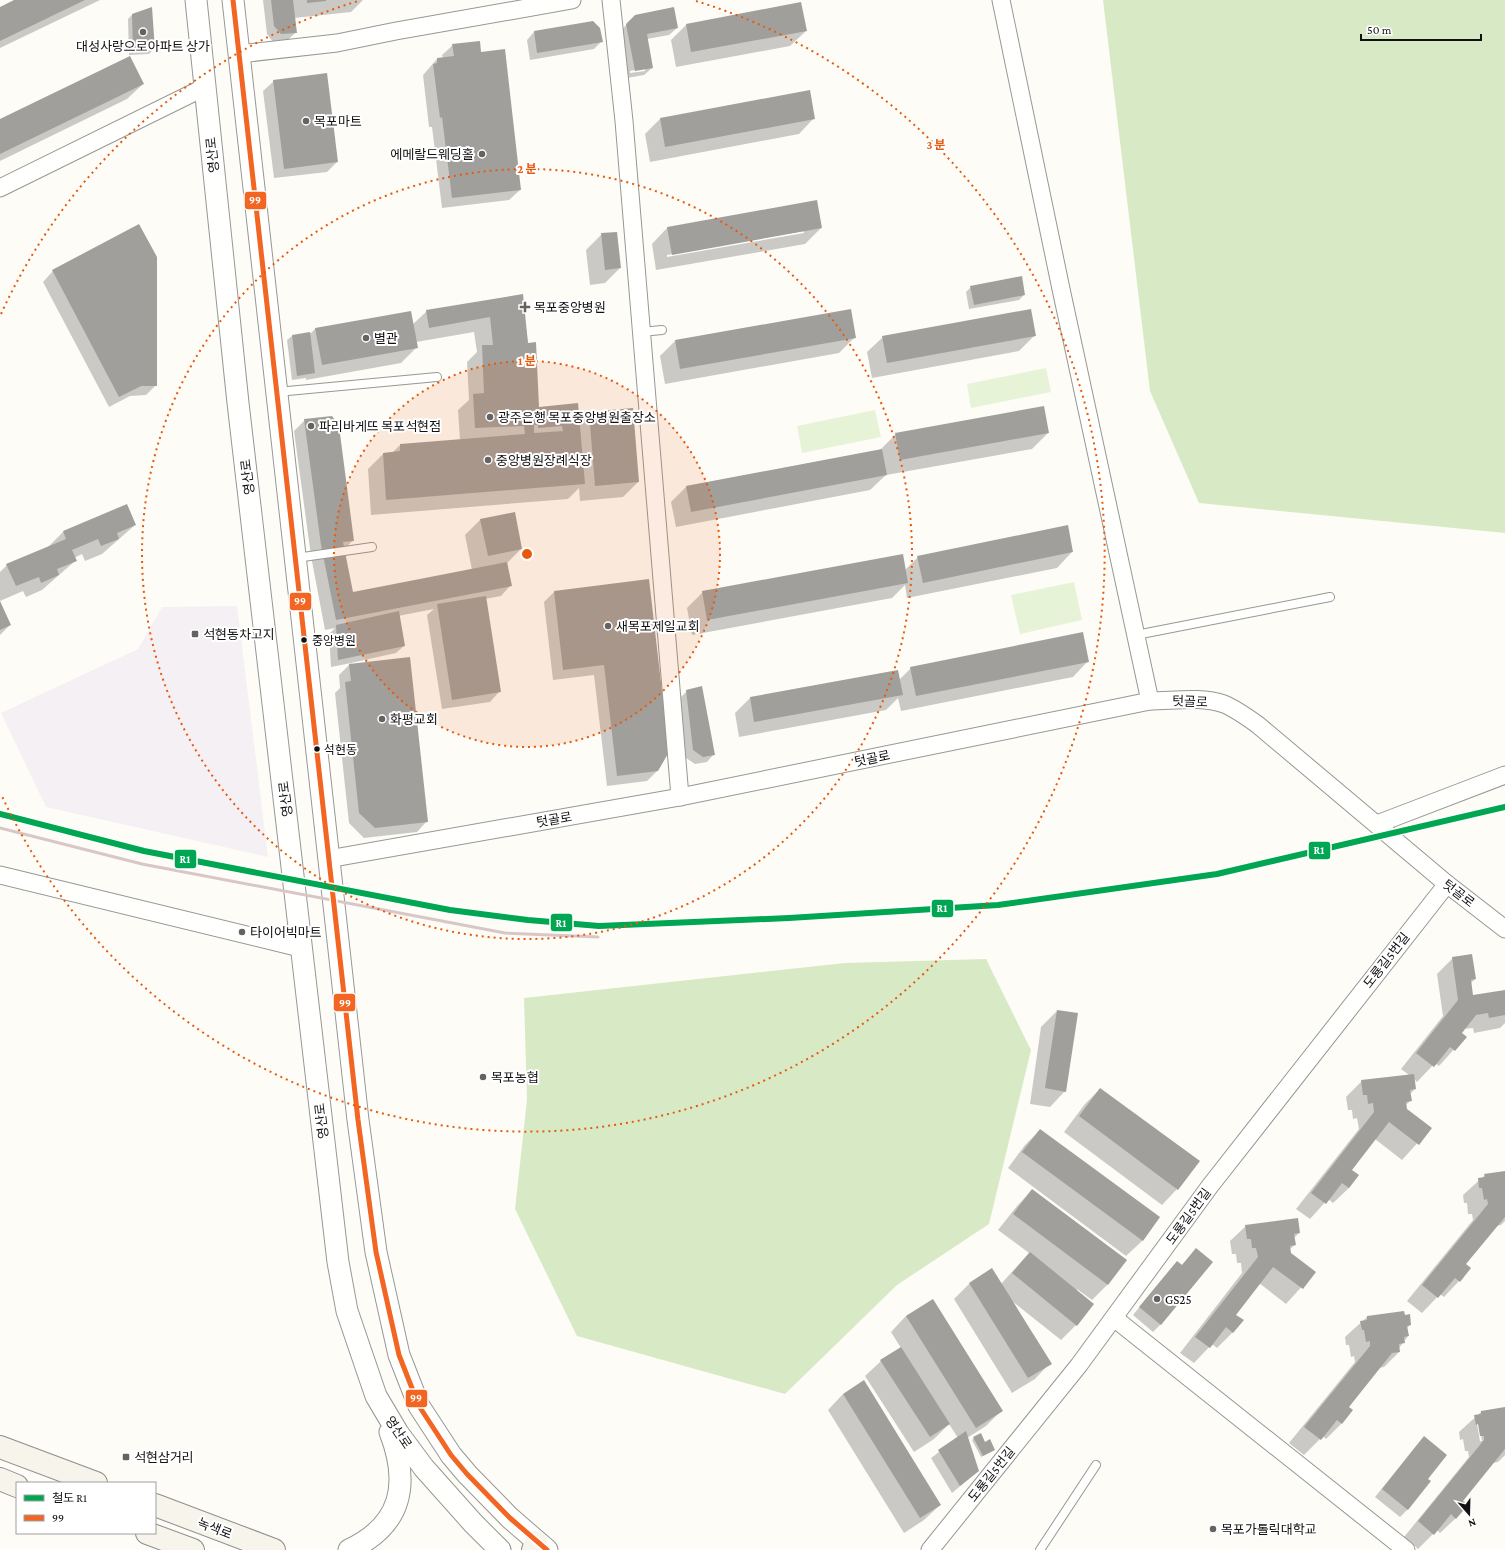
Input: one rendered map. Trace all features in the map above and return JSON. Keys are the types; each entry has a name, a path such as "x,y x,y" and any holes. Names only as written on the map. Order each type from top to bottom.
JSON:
{"main road":[{"path":"0,1447 93,1482"},
{"path":"0,1479 16,1486"},
{"name":"녹색로","path":"156,1505 274,1550"},
{"path":"150,1534 193,1550"}],"street":[{"name":"영산로","path":"196,0 238,403 291,851 300,948 338,1262 347,1311 376,1396 398,1433 424,1468 473,1523 500,1550"},
{"path":"233,0 278,392 328,859 358,1120 376,1252 399,1355 419,1406 451,1455 487,1496 539,1547"},
{"path":"239,54 337,43 572,0"},
{"path":"611,0 624,121 680,798"},
{"path":"1001,0 1061,289 1150,701"},
{"path":"0,188 205,87"},
{"name":"텃골로","path":"328,859 680,798 1150,701 1205,700 1223,704 1239,711 1258,725 1447,884 1505,929"},
{"path":"1377,824 1505,774"},
{"path":"0,875 300,948"},
{"name":"도룡길5번길","path":"930,1550 1079,1365 1210,1186 1447,884"},
{"path":"1114,1318 1406,1550"},
{"path":"349,1550 382,1530 396,1506 401,1477 398,1452 376,1396"}],"lane":[{"path":"641,332 662,330"},
{"path":"278,392 437,377"},
{"path":"296,558 372,547"},
{"path":"1136,635 1330,597"},
{"path":"1040,1550 1096,1465"}],"shaded area":[{"name":"석현동차고지","path":"237,606 268,857 46,807 1,713 138,649 162,607"}],"green space":[{"path":"1103,0 1505,0 1505,533 1199,503 1150,391"},
{"path":"1046,368 1051,392 971,408 967,384"},
{"path":"875,410 881,437 802,453 797,426"},
{"path":"1074,582 1082,620 1020,634 1011,595"},
{"path":"986,959 1031,1050 989,1224 897,1285 785,1394 577,1336 515,1209 527,1100 524,998 845,963"}],"building":[{"path":"14,0 85,0 0,41 0,7"},
{"path":"271,0 293,0 297,33 281,34 274,26"},
{"path":"307,0 326,0 326,1 307,3"},
{"path":"801,2 807,31 691,52 686,24"},
{"name":"대성사랑으로아파트 상가","path":"152,7 155,50 133,50 132,14"},
{"path":"674,7 678,28 647,34 653,68 635,71 626,24 635,15"},
{"path":"593,21 600,28 603,42 537,53 534,31"},
{"name":"에메랄드웨딩홀","path":"480,41 481,52 505,49 521,190 452,198 442,117 440,118 433,64 437,63 437,58 454,56 452,44"},
{"path":"130,56 144,84 0,154 0,119"},
{"name":"목포마트","path":"327,73 338,162 284,169 273,80"},
{"path":"810,90 815,119 665,147 660,118"},
{"path":"817,200 822,228 672,255 667,227"},
{"path":"139,224 157,257 157,386 141,386 119,397 52,270"},
{"path":"617,232 621,268 605,270 601,233"},
{"path":"1022,276 1025,295 974,305 970,286"},
{"path":"523,294 528,343 536,342 539,407 578,403 585,484 386,500 383,453 400,451 400,444 525,434 524,426 475,428 473,394 484,393 482,345 493,345 490,317 429,328 426,310","holes":["534,425 538,425 538,428 562,426 563,431 534,433"]},
{"path":"851,309 856,338 680,369 675,340"},
{"path":"1031,309 1036,336 887,363 882,336"},
{"name":"별관","path":"411,311 418,348 322,365 315,328"},
{"path":"310,332 315,373 297,376 292,335"},
{"path":"1044,406 1049,433 900,460 895,433"},
{"path":"633,408 639,482 595,486 589,412"},
{"path":"332,416 339,426 354,541 343,542 353,592 507,562 512,586 336,620 321,545 304,419"},
{"path":"882,449 887,475 691,512 686,486"},
{"path":"127,504 136,525 117,533 119,539 101,546 98,539 72,550 77,561 57,569 59,575 41,583 39,577 16,586 6,564 66,539 63,531"},
{"path":"515,512 522,549 488,556 480,519"},
{"path":"1068,525 1073,552 923,583 917,556"},
{"path":"903,554 908,583 707,620 702,591"},
{"path":"649,579 669,752 658,771 617,776 604,665 563,670 554,591"},
{"path":"486,596 501,692 452,700 437,604"},
{"path":"0,601 11,625 0,630"},
{"path":"399,611 405,646 338,660 336,625"},
{"path":"1083,632 1089,662 916,696 910,667"},
{"path":"410,657 428,822 375,828 359,813 345,682 351,681 349,664"},
{"path":"898,670 903,695 754,722 750,697"},
{"path":"702,686 715,755 703,757 693,750 686,690"},
{"path":"1472,954 1476,979 1471,980 1473,995 1505,990 1505,1015 1489,1018 1488,1013 1476,1015 1462,1033 1467,1037 1455,1051 1450,1047 1434,1067 1416,1053 1458,1000 1452,957"},
{"path":"1057,1010 1078,1013 1066,1092 1045,1088"},
{"path":"1414,1074 1416,1089 1410,1090 1412,1101 1406,1102 1407,1109 1432,1128 1419,1145 1389,1122 1352,1170 1359,1175 1349,1188 1342,1183 1326,1204 1311,1193 1374,1112 1373,1103 1368,1104 1367,1095 1363,1095 1361,1080"},
{"path":"1100,1088 1200,1161 1178,1190 1079,1116"},
{"path":"1040,1129 1160,1217 1143,1241 1022,1152"},
{"path":"1505,1171 1505,1217 1466,1264 1471,1268 1460,1282 1455,1278 1438,1298 1422,1285 1488,1204 1487,1199 1484,1200 1482,1188 1479,1188 1478,1178 1485,1177 1484,1174"},
{"path":"1032,1189 1127,1260 1108,1285 1013,1214"},
{"path":"1298,1218 1300,1233 1294,1234 1296,1245 1290,1246 1291,1253 1316,1272 1303,1289 1273,1267 1236,1315 1244,1320 1233,1333 1226,1327 1210,1348 1195,1337 1258,1257 1256,1248 1252,1248 1251,1239 1247,1239 1245,1225"},
{"path":"1196,1248 1213,1262 1161,1325 1139,1307 1177,1261 1182,1265"},
{"path":"1030,1252 1094,1304 1077,1326 1012,1273"},
{"path":"992,1268 1052,1364 1028,1378 969,1283"},
{"path":"933,1299 1003,1411 976,1428 906,1316"},
{"path":"1404,1311 1405,1315 1410,1314 1411,1325 1407,1326 1409,1336 1404,1337 1405,1343 1399,1344 1400,1352 1392,1353 1349,1407 1353,1410 1342,1424 1337,1420 1321,1440 1304,1427 1370,1346 1370,1341 1366,1342 1364,1330 1362,1330 1360,1321 1367,1320 1367,1316"},
{"path":"901,1347 950,1424 930,1437 880,1360"},
{"path":"864,1380 941,1505 920,1518 843,1394"},
{"path":"1505,1407 1505,1449 1463,1501 1468,1505 1456,1519 1451,1514 1434,1535 1418,1521 1484,1440 1484,1436 1480,1436 1478,1424 1476,1425 1474,1415 1481,1414 1481,1411"},
{"path":"966,1431 979,1471 960,1486 938,1450"},
{"path":"981,1433 985,1442 990,1439 995,1450 983,1456 973,1437"},
{"path":"1424,1436 1447,1455 1428,1479 1431,1481 1408,1510 1382,1489"}],"railway":[{"path":"0,828 142,864 505,933 598,937"}],"rail line":[{"name":"R1","path":"0,814 144,851 450,910 528,920 599,926 789,918 998,905 1217,874 1505,807"}],"transit line":[{"name":"99","path":"233,0 358,1120 376,1252 399,1355 419,1406 451,1455 467,1474 510,1518 547,1550"}],"place":[{"name":"대성사랑으로아파트 상가","path":"143,32"},
{"name":"목포마트","path":"306,121"},
{"name":"에메랄드웨딩홀","path":"482,154"},
{"name":"목포중앙병원","path":"525,307"},
{"name":"별관","path":"366,338"},
{"name":"광주은행 목포중앙병원출장소","path":"490,417"},
{"name":"파리바게뜨 목포석현점","path":"311,426"},
{"name":"중앙병원장례식장","path":"488,460"},
{"name":"새목포제일교회","path":"608,626"},
{"name":"석현동차고지","path":"195,634"},
{"name":"중앙병원","path":"304,640"},
{"name":"화평교회","path":"382,719"},
{"name":"석현동","path":"317,749"},
{"name":"타이어빅마트","path":"242,932"},
{"name":"목포농협","path":"483,1077"},
{"name":"GS25","path":"1157,1299"},
{"name":"석현삼거리","path":"126,1457"},
{"name":"목포가톨릭대학교","path":"1213,1529"}]}
